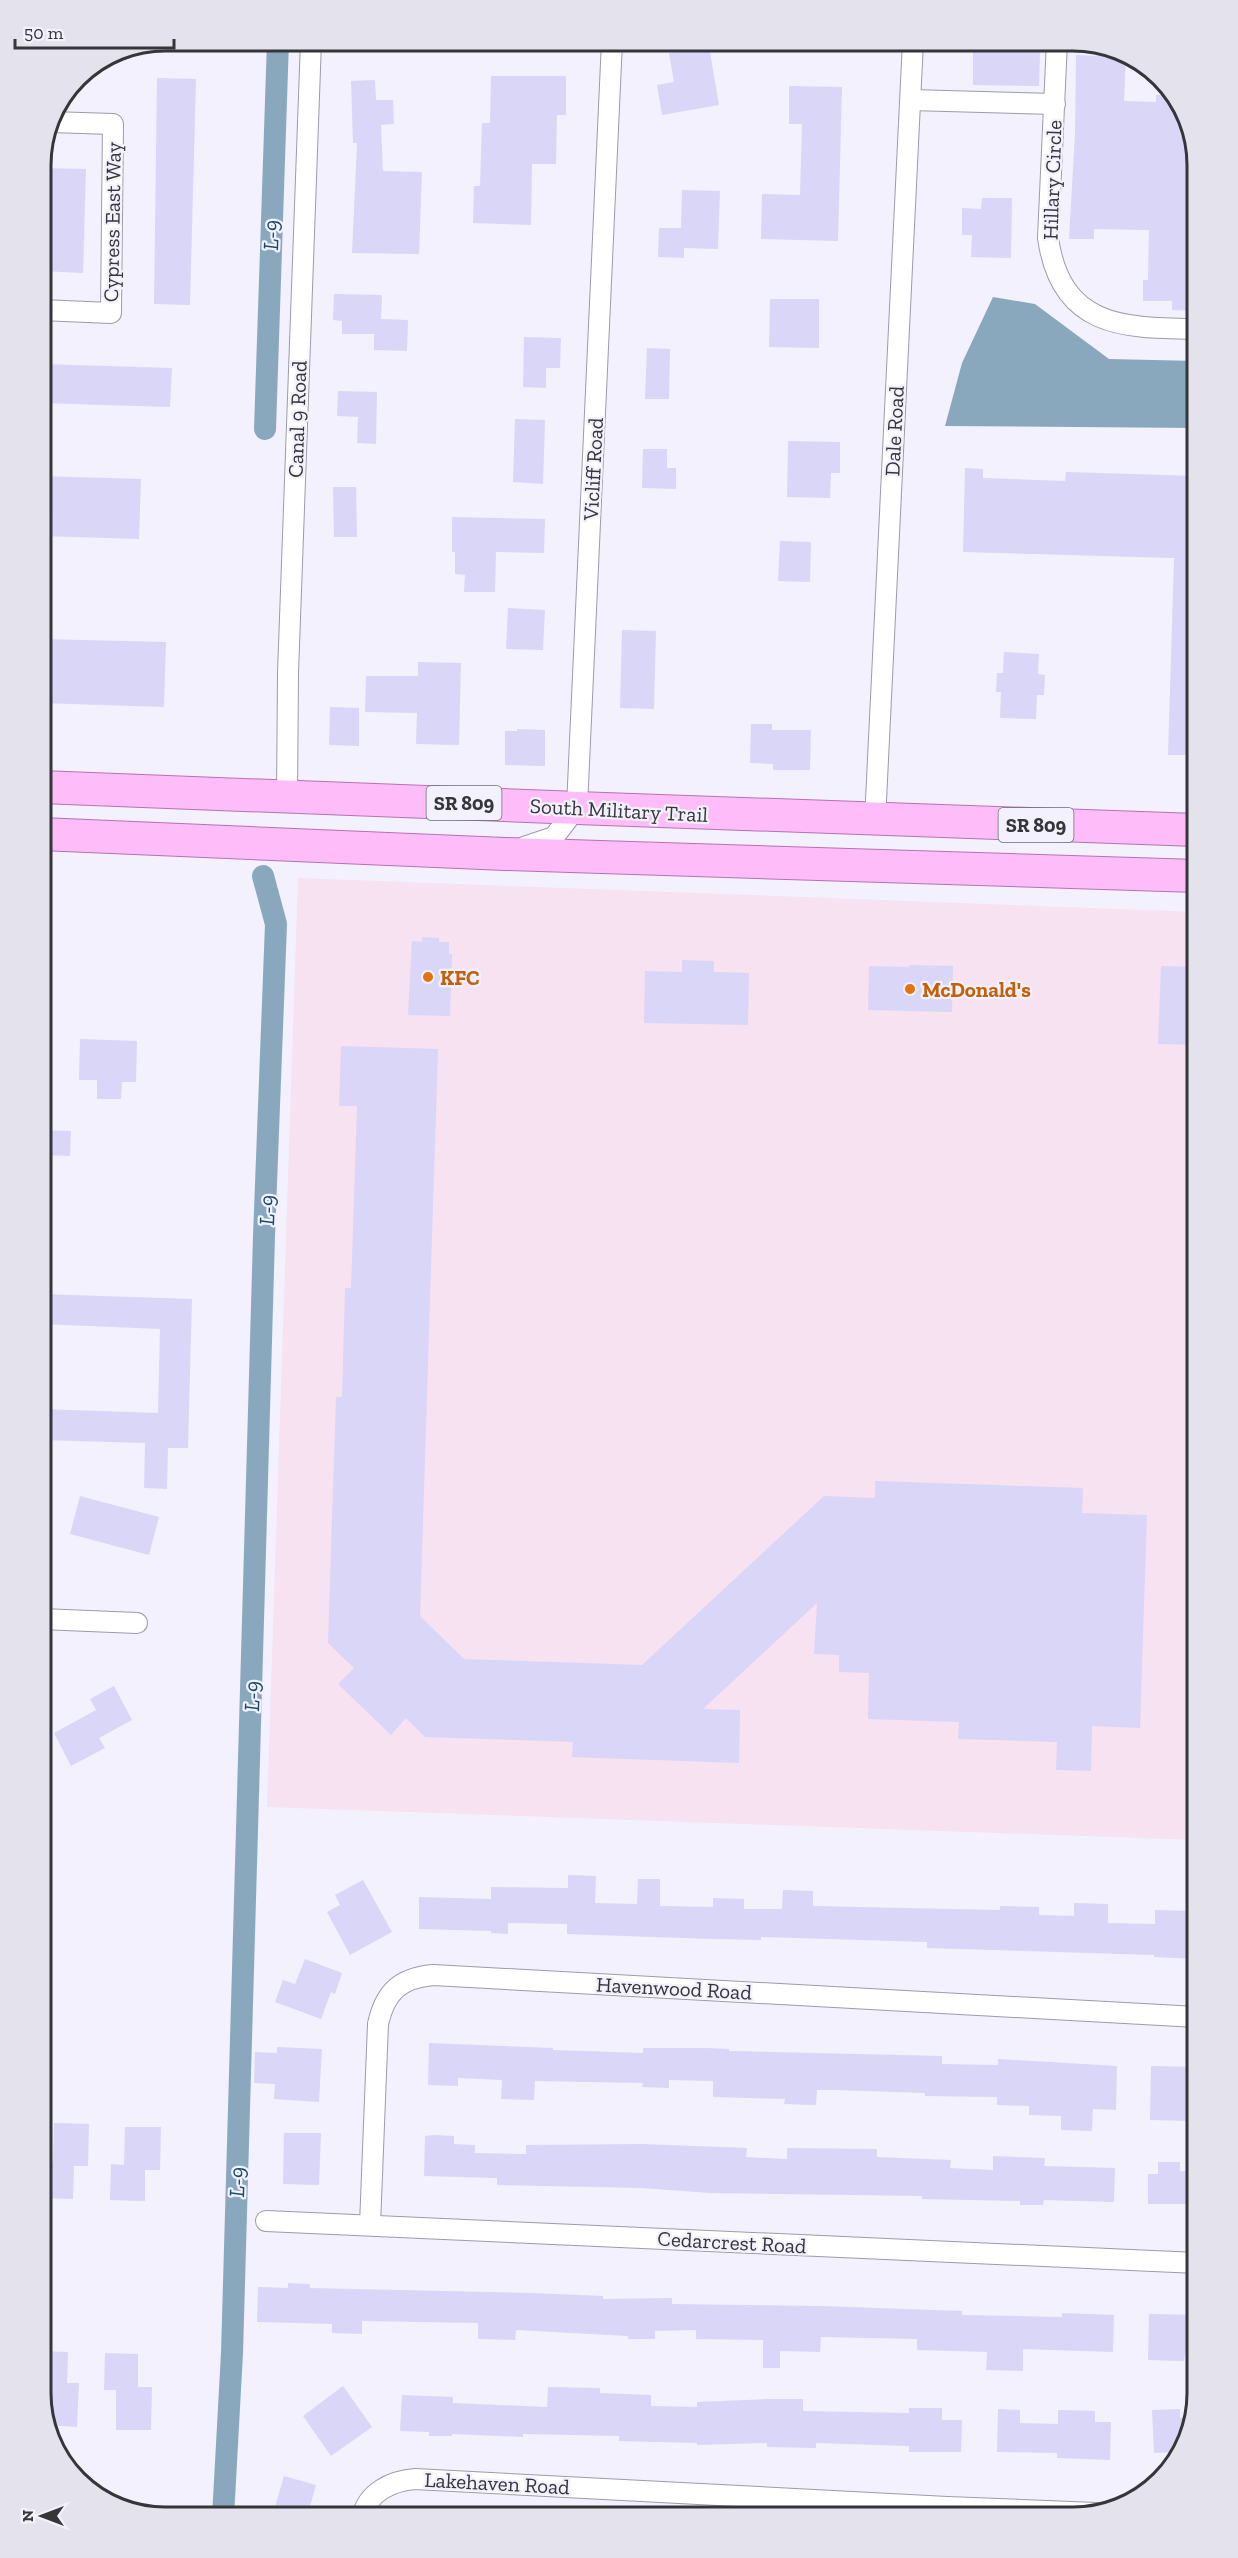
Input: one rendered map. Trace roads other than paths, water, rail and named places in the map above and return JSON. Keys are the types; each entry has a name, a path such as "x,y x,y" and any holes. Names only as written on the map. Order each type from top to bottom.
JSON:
{"main road":[{"name":"South Military Trail","path":"51,787 577,807 875,821 1187,830"},
{"path":"74,835 88,813 104,803 149,791"},
{"path":"587,856 640,811"},
{"name":"SR 809","path":"51,834 505,854 1187,876"}],"street":[{"name":"Canal 9 Road","path":"287,797 288,673 311,51"},
{"name":"Vicliff Road","path":"577,807 612,51"},
{"name":"Dale Road","path":"875,821 912,51"},
{"name":"Hillary Circle","path":"1057,51 1048,238 1054,267 1060,281 1081,305 1121,325 1136,328 1187,329"},
{"name":"Hillary Circle","path":"910,100 1055,104"},
{"name":"Cypress East Way","path":"51,310 111,313 113,124 60,122"},
{"path":"505,854 554,837 577,807"},
{"path":"51,1619 137,1623"},
{"name":"Havenwood Road","path":"370,2225 378,2024 381,2008 390,1994 402,1983 417,1977 444,1976 1187,2016"},
{"name":"Cedarcrest Road","path":"266,2221 1187,2263"},
{"name":"Lakehaven Road","path":"367,2507 372,2498 384,2487 399,2480 415,2478 868,2507"}],"water":[{"path":"993,297 1035,304 1109,359 1187,361 1187,428 945,426 962,363"}],"waterway":[{"name":"L-9","path":"265,429 278,51"},
{"name":"L-9","path":"224,2507 232,2353 264,1236 276,924 263,876"}],"place":[{"name":"KFC","path":"428,977"},
{"name":"McDonald's","path":"910,989"}]}
